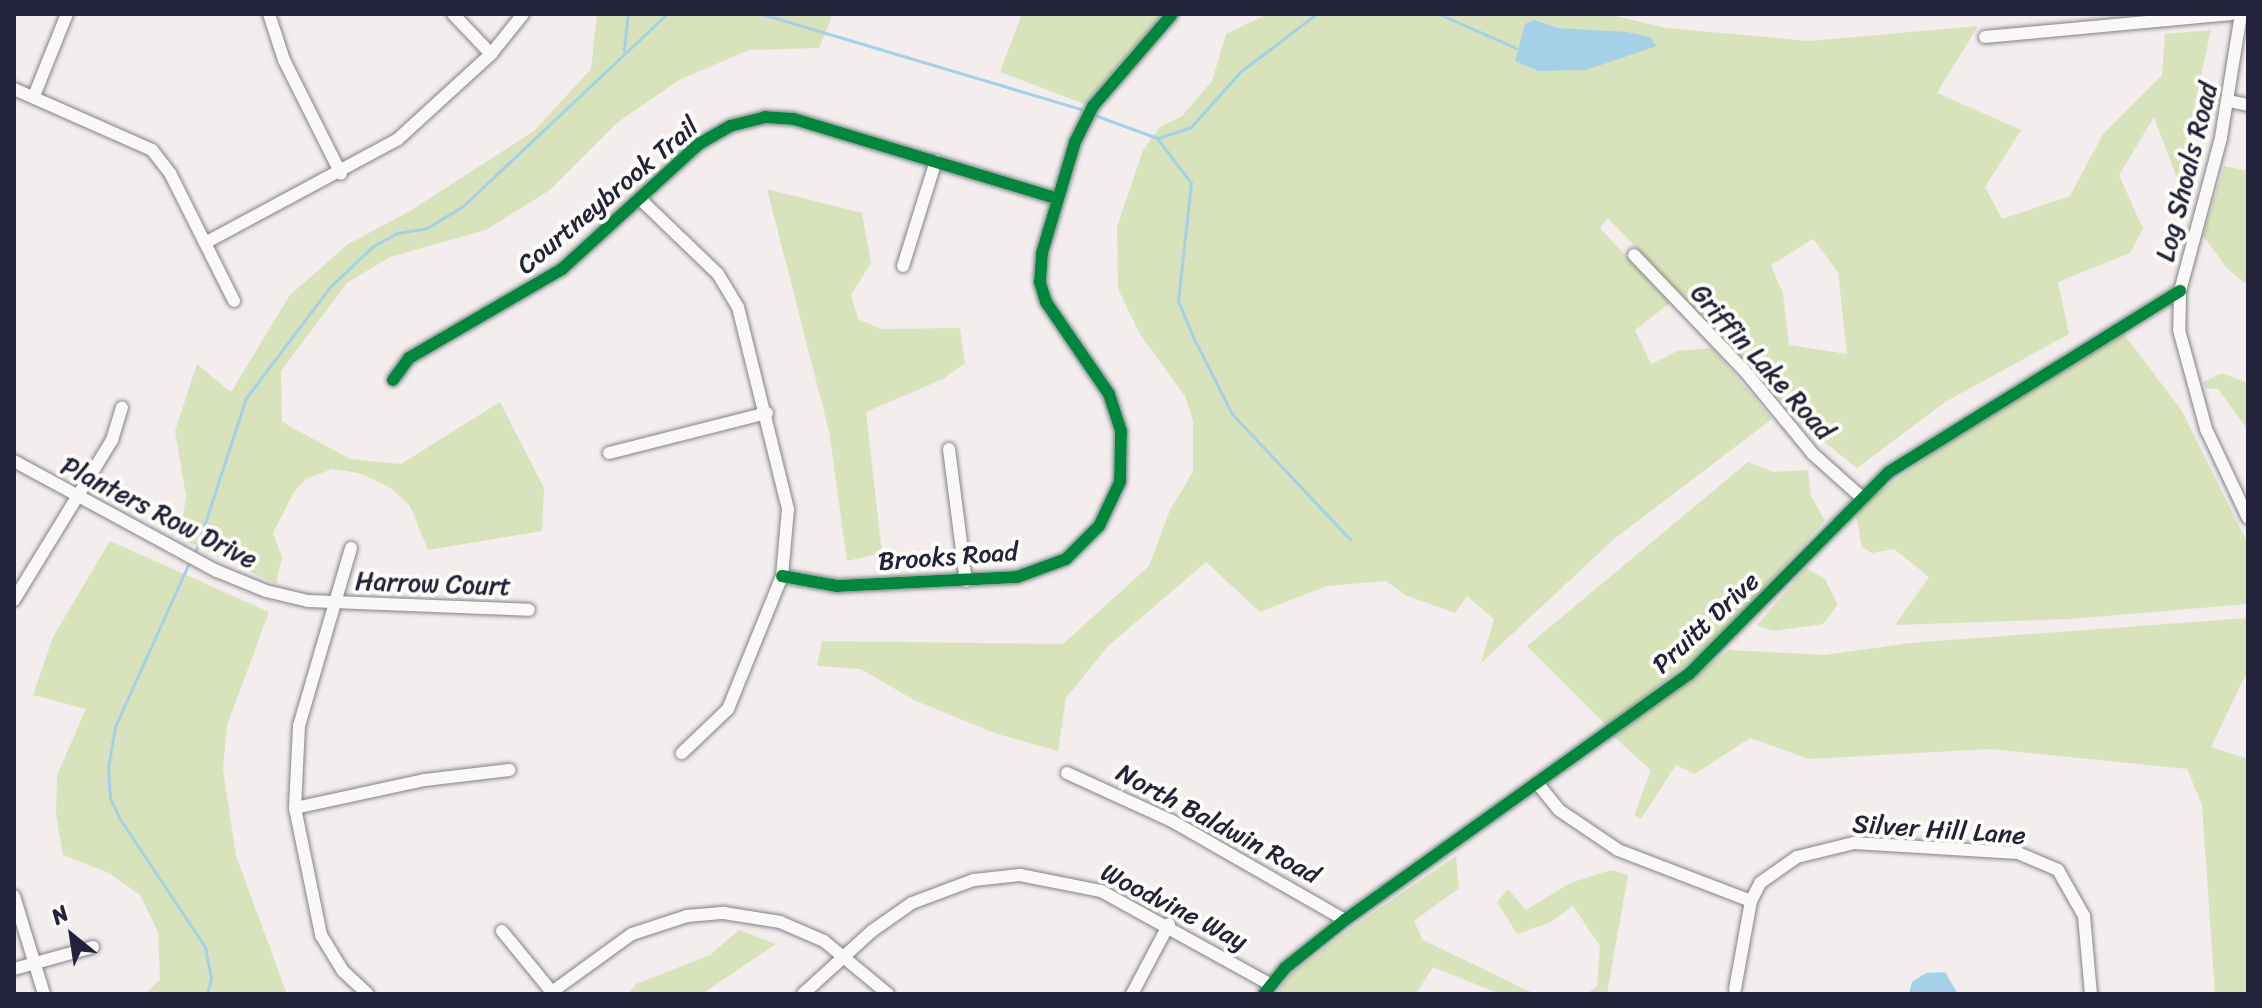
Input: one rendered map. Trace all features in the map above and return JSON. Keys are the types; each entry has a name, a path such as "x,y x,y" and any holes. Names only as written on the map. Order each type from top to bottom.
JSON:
{"street":[{"path":"34,96 67,14"},
{"path":"269,14 284,60 341,174"},
{"path":"453,14 491,54"},
{"path":"205,243 341,174 398,139 491,54 523,14"},
{"name":"Brooks Road","path":"782,576 837,586 966,581 1032,574 1066,559 1099,526 1120,482 1123,442 1117,414 1041,289 1042,253 1056,198 1093,106 1172,14"},
{"path":"1985,37 2231,14"},
{"name":"Log Shoals Road","path":"2241,14 2229,101 2180,291 2179,330 2192,389 2248,518"},
{"path":"14,89 152,150 170,173 234,301"},
{"path":"2229,101 2248,105"},
{"name":"Courtneybrook Trail","path":"393,380 409,358 545,281 709,137 765,117 794,119 1056,198"},
{"path":"903,266 936,161"},
{"path":"640,199 729,290 744,325 788,509 782,576 728,709 682,753"},
{"name":"Griffin Lake Road","path":"1634,255 1744,370 1813,454 1860,496"},
{"name":"Pruitt Drive","path":"1268,989 1345,920 1538,784 1718,648 1860,496 1935,441 2180,291"},
{"path":"14,600 112,440 122,408"},
{"path":"609,453 767,413"},
{"path":"949,449 966,581"},
{"name":"Planters Row Drive","path":"14,461 242,583 335,603"},
{"path":"351,548 299,726 295,808 321,935 343,971 368,994"},
{"name":"Harrow Court","path":"335,603 529,610"},
{"path":"295,808 425,780 509,770"},
{"name":"North Baldwin Road","path":"1067,773 1172,821 1345,920"},
{"path":"1538,784 1559,810 1618,850 1751,901 1735,989"},
{"name":"Silver Hill Lane","path":"1751,901 1776,870 1825,847 1854,843 2018,853 2058,870 2077,897 2091,994"},
{"name":"Woodvine Way","path":"803,994 912,903 953,886 997,876 1044,877 1091,887 1169,924 1268,989"},
{"path":"14,896 37,962 44,994"},
{"path":"502,931 551,993 632,934 687,916 744,914 780,922 845,956 888,994"},
{"path":"1132,994 1169,924"},
{"path":"14,969 93,947"}],"green space":[{"path":"597,14 833,14 819,48 749,50 679,80 618,122 550,190 486,230 390,257 347,283 281,371 282,422 350,459 401,464 500,402 544,488 542,531 428,550 410,506 391,488 359,473 332,469 306,479 294,492 273,533 282,557 276,584 180,538 186,496 175,431 197,364 231,392 290,295 348,244 410,211 534,131 591,69"},
{"path":"1022,14 1162,14 1085,104 1000,72"},
{"path":"1268,14 1607,14 1666,28 1809,41 1978,26 1937,93 2021,130 1985,187 2002,219 2070,196 2103,134 2162,75 2165,34 2211,30 2178,181 2154,117 2119,175 2143,229 2130,253 2058,282 2069,334 1945,402 1857,468 1807,428 1608,218 1600,228 1670,303 1635,330 1651,364 1677,351 1712,348 1772,419 1614,539 1481,663 1494,619 1467,596 1455,613 1405,595 1386,581 1327,586 1260,612 1206,562 1108,646 1066,698 1058,751 997,734 914,700 861,669 817,666 822,641 1063,644 1149,566 1170,510 1193,472 1193,421 1185,396 1141,336 1118,289 1117,227 1143,150 1160,127 1182,116 1212,81 1226,34","holes":["1813,239 1838,272 1847,354 1789,345 1783,294 1771,265"]},
{"path":"2224,166 2248,171 2248,286 2227,268 2203,236"},
{"path":"767,189 862,213 871,263 851,295 858,319 881,329 960,328 965,363 943,379 866,412 882,553 847,561 829,431"},
{"path":"2124,334 2182,411 2248,544 2248,604 2069,619 1895,625 1929,577 1894,549 1872,553 1862,547 1855,510 1945,444"},
{"path":"2222,373 2248,383 2248,430 2218,389 2206,388 2203,382"},
{"path":"1748,462 1773,472 1808,470 1811,496 1825,521 1714,643 1607,726 1527,646"},
{"path":"110,541 269,612 227,725 223,769 236,856 287,994 145,994 160,980 158,932 140,895 109,873 63,855 56,815 57,775 86,709 33,695 53,637"},
{"path":"1806,568 1825,579 1838,605 1823,624 1772,631 1757,625"},
{"path":"2248,618 2248,670 2211,747 2248,759 2248,994 2215,994 2202,805 2187,769 1990,749 1809,759 1750,738 1695,774 1676,765 1641,819 1634,815 1651,770 1613,736 1729,650 1825,655 1910,643"},
{"path":"1456,856 1459,888 1414,921 1423,940 1535,994 1500,994 1433,967 1416,994 1276,994 1290,975 1355,925"},
{"path":"1611,870 1628,875 1607,994 1587,994 1597,986 1600,946 1573,906 1549,923 1517,934 1497,902 1508,889 1526,910 1570,883"},
{"path":"739,930 776,944 702,994 628,994 636,984 710,955"}],"water":[{"path":"1534,20 1558,28 1627,32 1650,37 1657,46 1586,70 1539,71 1515,61 1525,24"},
{"path":"1945,972 1958,994 1909,994 1912,982 1926,973"}],"waterway":[{"path":"624,50 628,14"},
{"path":"196,550 246,398 330,287 373,246 397,233 427,228 463,206 667,14"},
{"path":"762,14 1081,109"},
{"path":"1158,138 1191,127 1240,72 1316,14"},
{"path":"1439,14 1516,48"},
{"path":"1097,116 1157,138 1191,183 1178,301 1193,337 1232,414 1350,539"},
{"path":"188,565 115,727 108,768 110,798 120,819 205,947 211,978 207,994"}],"cycle path":[{"path":"782,576 837,586 1017,577 1066,559 1099,526 1120,482 1121,431 1109,394 1046,302 1040,282 1042,253 1075,142 1093,106 1172,14"},
{"path":"393,380 409,358 562,269 699,144 730,126 765,117 794,119 1056,198"},
{"path":"1264,994 1285,968 1345,920 1689,674 1889,472 2180,291"}]}
